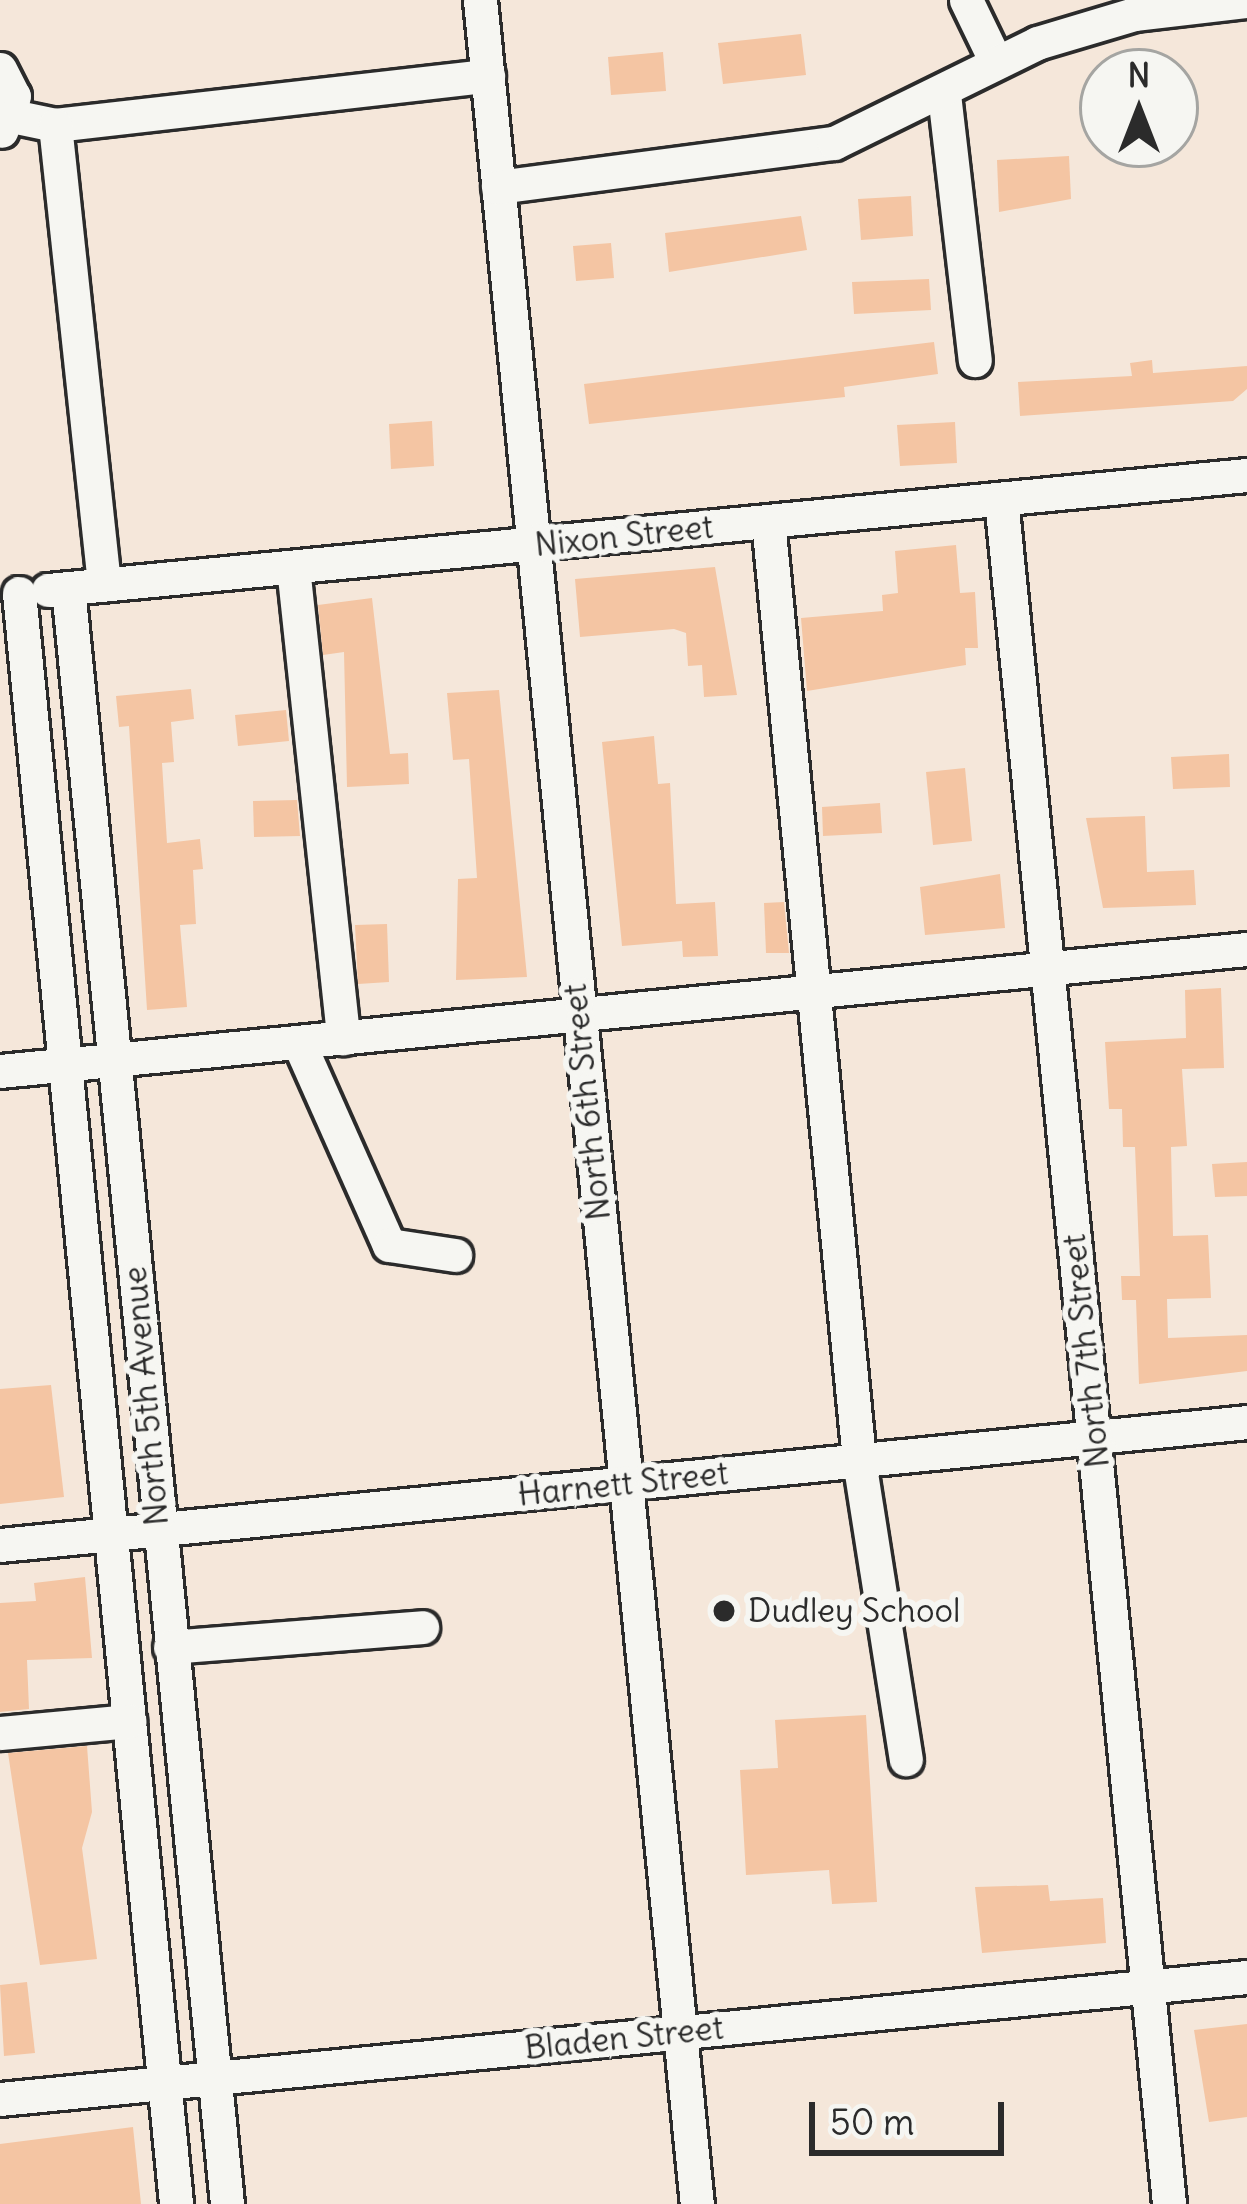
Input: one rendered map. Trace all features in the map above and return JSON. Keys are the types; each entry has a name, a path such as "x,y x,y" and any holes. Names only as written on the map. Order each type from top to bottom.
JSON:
{"street":[{"name":"North 6th Street","path":"480,0 697,2204"},
{"path":"966,0 996,62"},
{"path":"498,187 772,158 859,135 944,94 996,62 1101,21 1247,1"},
{"path":"0,69 6,124 55,125 488,76"},
{"path":"944,94 976,360"},
{"path":"55,125 104,584"},
{"name":"Nixon Street","path":"9,594 1247,475"},
{"name":"North 7th Street","path":"1001,499 1168,2204"},
{"path":"768,521 859,1460 906,1759"},
{"path":"293,567 343,1038"},
{"name":"North 5th Avenue","path":"68,588 227,2204"},
{"name":"North 5th Avenue","path":"9,594 64,1065 176,2204"},
{"path":"0,1071 1247,949"},
{"path":"299,1042 389,1245 455,1255"},
{"name":"Harnett Street","path":"0,1545 1247,1422"},
{"path":"170,1647 422,1627"},
{"path":"0,1733 129,1721"},
{"name":"Bladen Street","path":"0,2099 1247,1976"}],"building":[{"path":"801,34 806,75 723,84 718,43"},
{"path":"663,52 666,91 611,95 608,57"},
{"path":"1069,156 1071,199 999,212 997,160"},
{"path":"911,196 913,236 861,240 858,199"},
{"path":"801,216 807,250 669,272 665,233"},
{"path":"611,243 614,278 576,281 573,246"},
{"path":"929,279 931,310 854,314 852,282"},
{"path":"934,342 938,374 844,387 845,397 589,424 584,384"},
{"path":"1152,360 1153,373 1247,366 1247,389 1233,401 1020,416 1018,382 1132,376 1130,363"},
{"path":"432,421 434,466 391,469 389,424"},
{"path":"955,422 957,463 900,466 897,425"},
{"path":"956,545 960,593 975,592 978,648 965,648 966,665 807,691 801,618 883,611 882,595 898,593 895,551"},
{"path":"715,567 737,695 704,697 702,665 688,666 686,633 674,629 580,637 575,579"},
{"path":"372,598 390,754 408,753 409,784 347,787 344,652 323,655 318,605"},
{"path":"191,689 194,719 171,722 174,762 162,763 167,843 200,839 203,869 193,870 196,924 180,925 187,1007 147,1010 129,726 119,727 116,696"},
{"path":"499,690 527,977 456,980 458,879 477,878 469,759 453,760 447,693"},
{"path":"286,710 289,741 238,746 235,715"},
{"path":"654,736 658,784 670,783 676,904 715,902 718,956 683,957 682,941 622,946 602,742"},
{"path":"1229,754 1230,787 1173,789 1171,757"},
{"path":"965,768 972,841 933,845 926,772"},
{"path":"297,800 300,836 254,837 253,801"},
{"path":"880,803 882,833 823,836 822,807"},
{"path":"1145,816 1147,872 1194,870 1196,905 1103,908 1086,818"},
{"path":"1000,874 1005,928 925,935 920,887"},
{"path":"784,902 789,953 766,953 764,903"},
{"path":"387,924 389,982 358,984 355,925"},
{"path":"1221,988 1224,1068 1182,1069 1187,1146 1171,1147 1173,1236 1208,1235 1211,1298 1167,1299 1168,1338 1247,1335 1247,1371 1139,1384 1136,1300 1122,1300 1121,1276 1140,1276 1135,1147 1123,1147 1122,1109 1109,1109 1105,1042 1186,1038 1185,990"},
{"path":"1247,1162 1247,1196 1215,1197 1212,1164"},
{"path":"51,1385 64,1497 0,1504 0,1389"},
{"path":"85,1577 92,1658 27,1660 29,1709 0,1712 0,1603 36,1601 34,1583"},
{"path":"866,1715 877,1902 832,1904 829,1870 746,1875 740,1770 778,1768 775,1720"},
{"path":"87,1746 92,1812 82,1848 97,1959 40,1965 8,1753"},
{"path":"1048,1885 1050,1901 1103,1898 1106,1943 982,1953 975,1887"},
{"path":"27,1982 35,2053 4,2056 0,1985"},
{"path":"1247,2024 1247,2117 1209,2122 1194,2030"},
{"path":"133,2127 141,2204 0,2204 0,2144"}],"place":[{"name":"Dudley School","path":"724,1611"}]}
